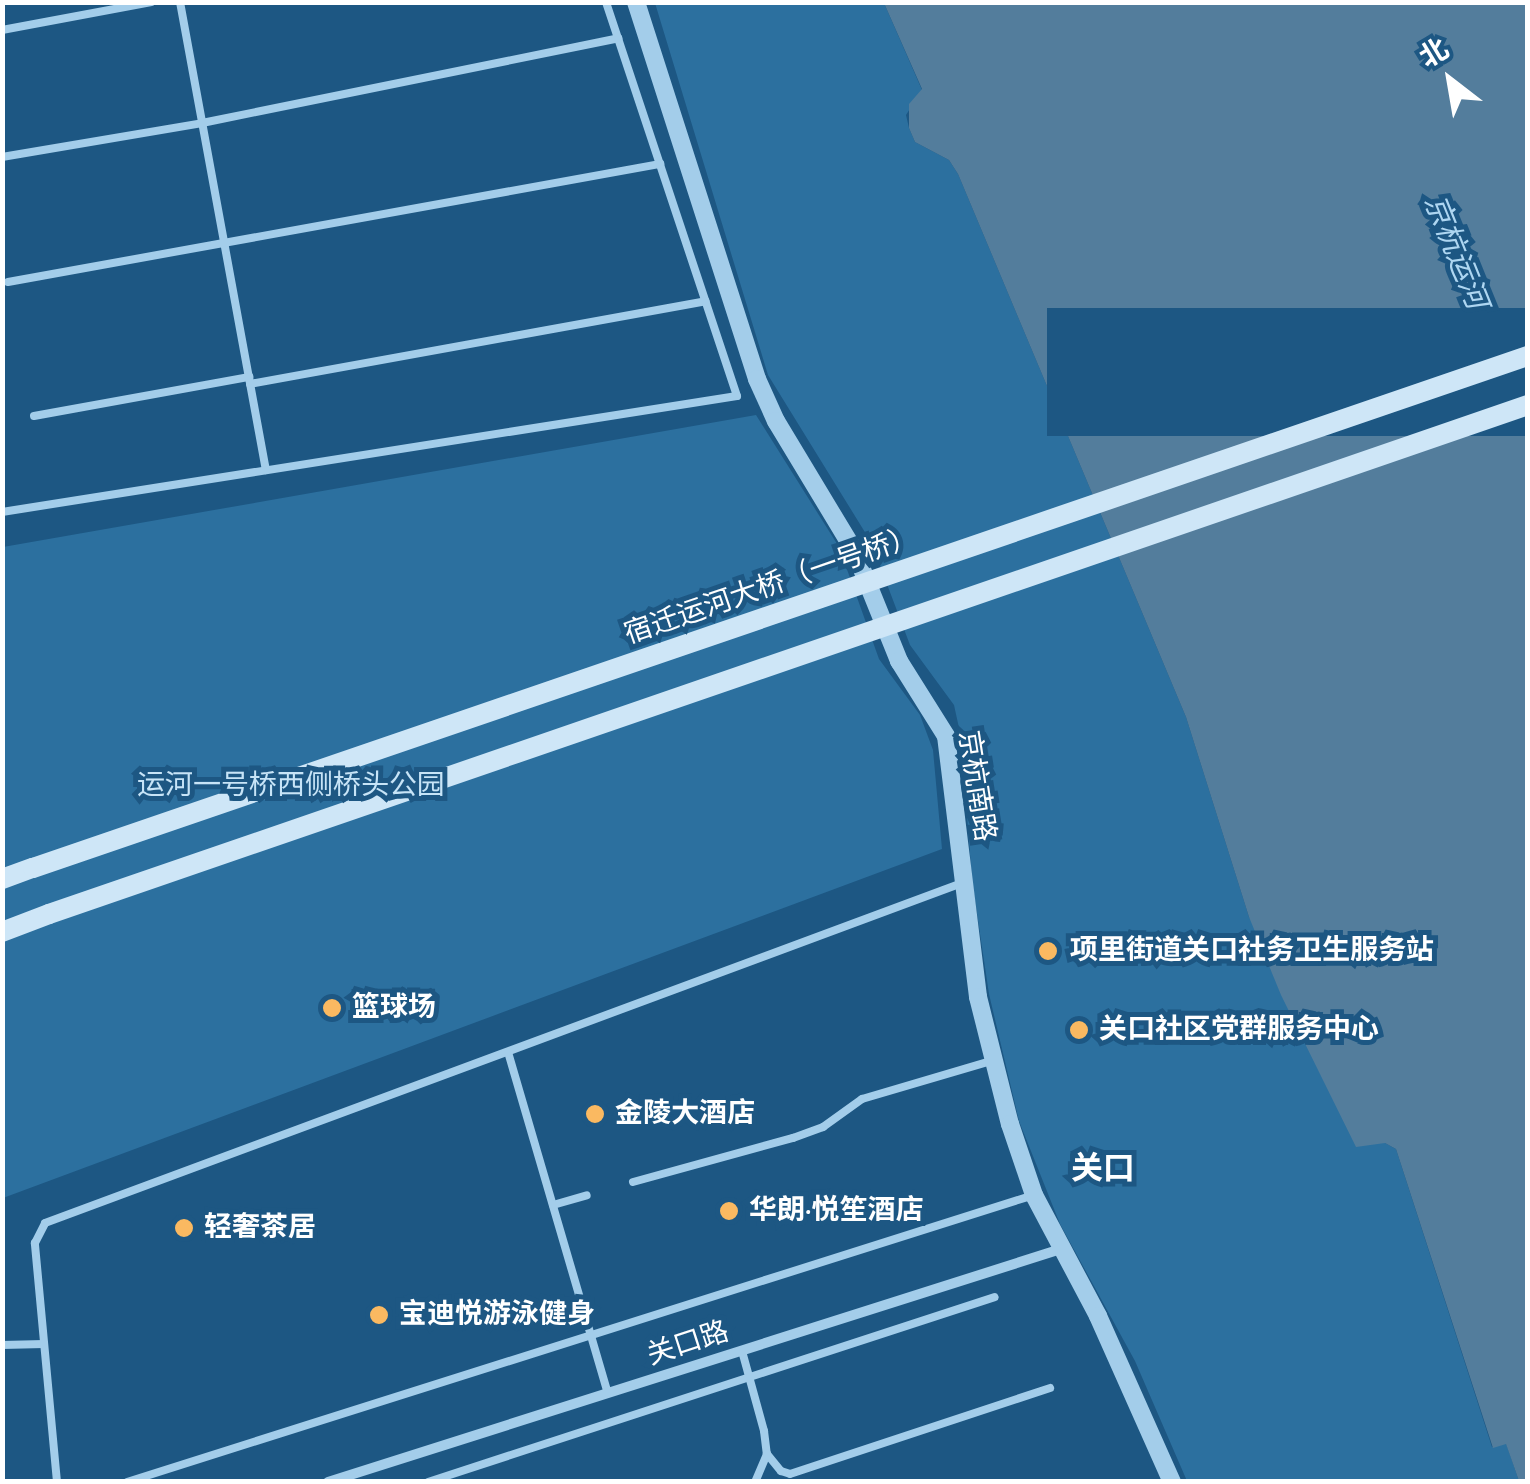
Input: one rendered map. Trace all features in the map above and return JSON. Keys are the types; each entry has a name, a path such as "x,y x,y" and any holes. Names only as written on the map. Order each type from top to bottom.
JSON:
{"main road":[{"name":"宿迁运河大桥（一号桥）","path":"2,880 1528,356"},
{"path":"2,932 1528,405"}],"street":[{"name":"京杭南路","path":"636,2 756,378 776,420 856,552 899,661 946,736 962,883 992,1060 1034,1195 1098,1316 1172,1482"},
{"name":"关口路","path":"328,1482 1060,1249"}],"lane":[{"path":"2,30 150,2"},
{"path":"180,2 266,470"},
{"path":"2,512 737,396 606,2"},
{"path":"2,157 202,123 618,38"},
{"path":"8,282 660,164"},
{"path":"34,416 705,302"},
{"path":"57,1482 35,1243 46,1222 962,883"},
{"path":"508,1052 608,1393"},
{"path":"633,1182 793,1138 823,1127 862,1099 992,1060"},
{"path":"553,1205 587,1195"},
{"path":"127,1482 1034,1195"},
{"path":"428,1482 995,1297"},
{"path":"2,1345 44,1344"},
{"path":"742,1350 767,1454 781,1472 790,1474"},
{"path":"779,1482 790,1474 1050,1388"},
{"path":"756,1482 767,1454"}],"green space":[{"path":"655,3 884,3 922,90 906,115 915,142 949,160 958,174 1186,717 1249,917 1385,1143 1396,1149 1492,1447 1506,1443 1519,1481 1187,1481 1135,1361 1060,1224 1019,1121 989,994 972,880 961,737 954,705 910,645 871,542 768,375"},
{"name":"运河一号桥西侧桥头公园","path":"756,415 839,547 879,659 920,715 933,750 942,849 3,1198 3,547"}],"water":[{"name":"京杭运河","path":"884,3 1527,3 1527,1481 1519,1481 1506,1444 1493,1448 1396,1149 1385,1143 1356,1147 1281,995 1249,917 1186,717 958,174 949,160 915,142 909,128 909,104 922,89"}],"pier":[{"path":"1047,308 1527,308 1527,436 1047,436"}],"place":[{"name":"项里街道关口社务卫生服务站","path":"1048,951"},
{"name":"篮球场","path":"332,1008"},
{"name":"关口社区党群服务中心","path":"1079,1030"},
{"name":"金陵大酒店","path":"595,1114"},
{"name":"华朗·悦笙酒店","path":"729,1211"},
{"name":"轻奢茶居","path":"184,1228"},
{"name":"宝迪悦游泳健身","path":"379,1315"}],"district":[{"name":"关口","path":"1103,1169"}]}
